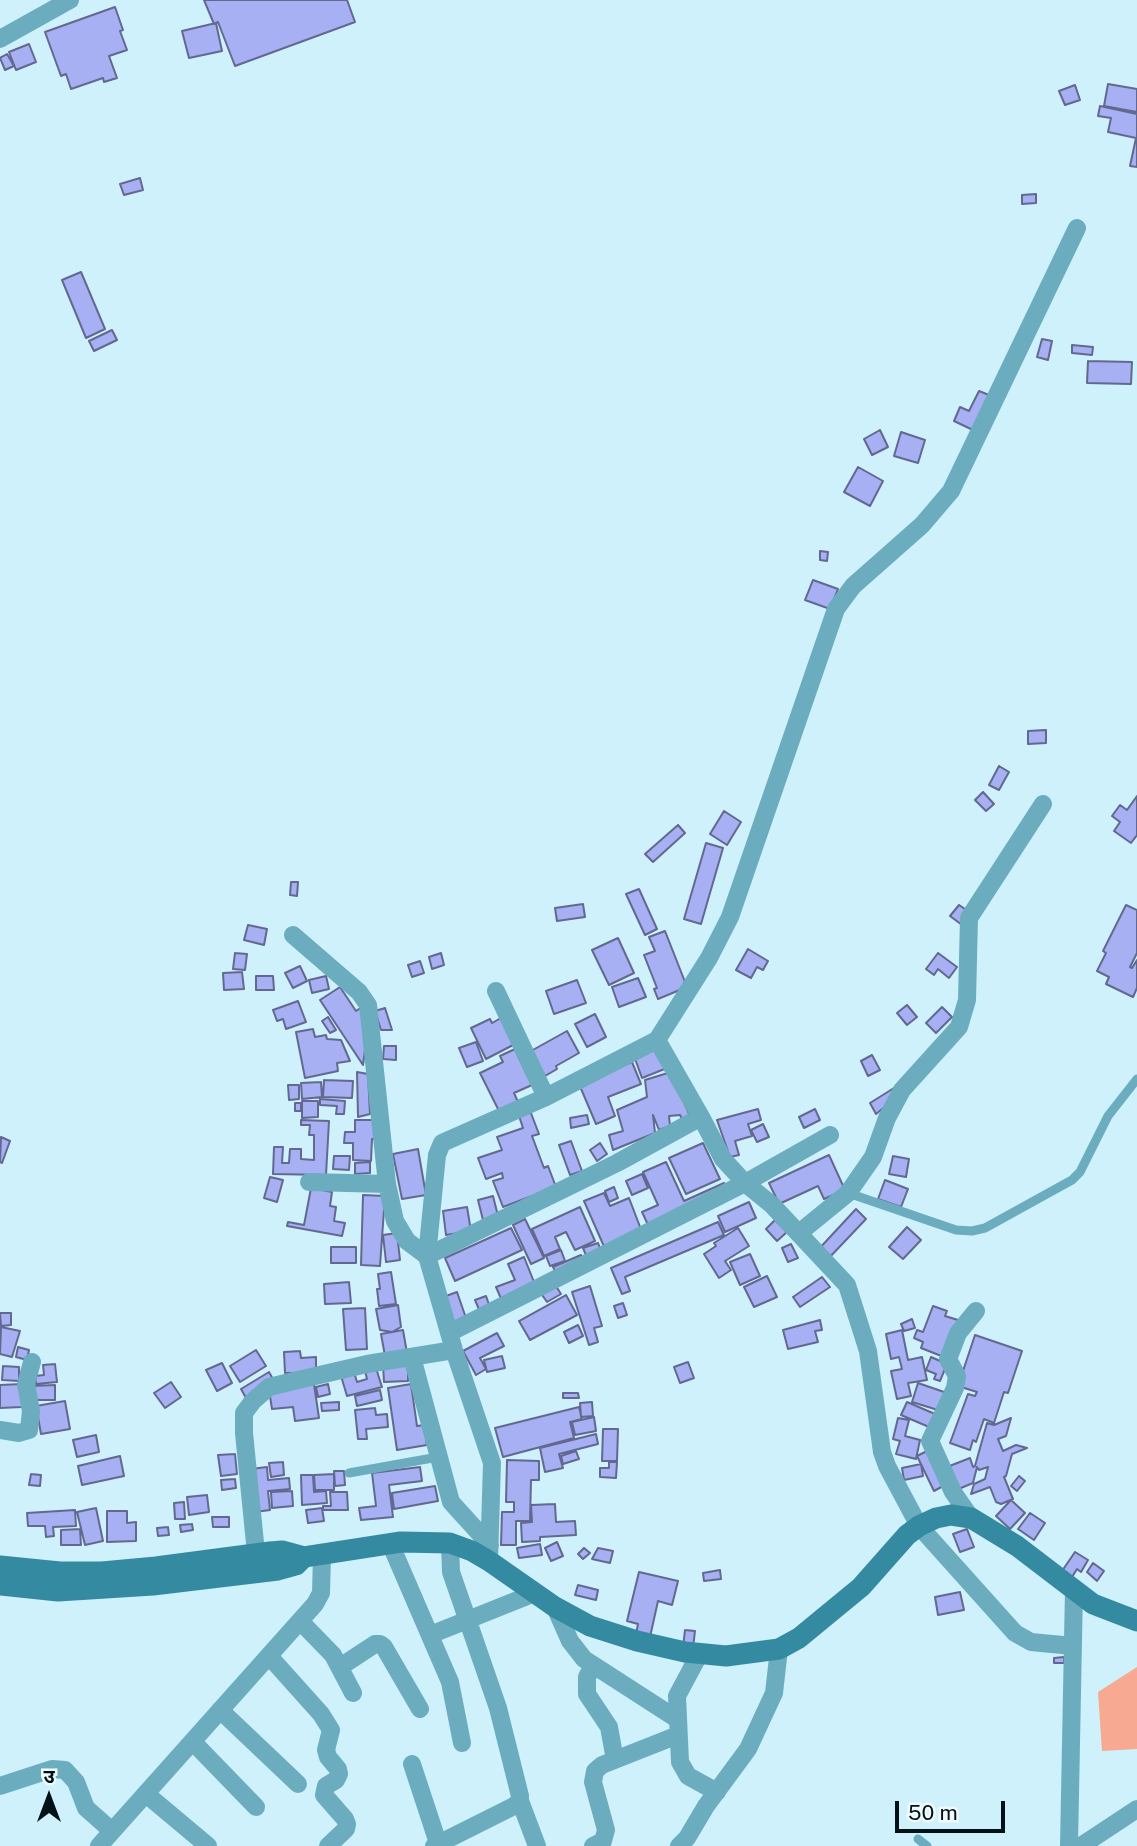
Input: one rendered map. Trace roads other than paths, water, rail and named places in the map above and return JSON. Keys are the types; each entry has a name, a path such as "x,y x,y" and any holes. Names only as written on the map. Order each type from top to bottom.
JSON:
{"street":[{"path":"0,39 71,0"},
{"path":"490,1553 492,1463 452,1342 428,1256 437,1154 442,1143 546,1097 657,1040 709,958 730,917 836,609 853,586 922,525 951,491 1077,228"},
{"path":"799,1233 848,1193 873,1157 887,1118 902,1090 959,1027 967,1000 969,918 1043,804"},
{"path":"293,935 359,992 368,1004 387,1184 395,1221 407,1241 428,1256"},
{"path":"496,990 546,1097"},
{"path":"657,1040 723,1159 799,1233 847,1285 868,1351 882,1452 919,1526 1015,1633 1031,1642 1073,1646"},
{"path":"428,1256 617,1163 701,1117"},
{"path":"256,1553 244,1413 253,1401 270,1387 367,1364 412,1357 452,1342 830,1135"},
{"path":"309,1182 387,1184"},
{"path":"971,1518 953,1492 930,1441 955,1388 957,1376 948,1359 951,1349 958,1333 976,1311"},
{"path":"412,1357 451,1502 490,1553 555,1607 590,1626 637,1641 700,1653 726,1656 779,1649 799,1638 861,1587 907,1535 919,1526 951,1515 971,1518 1017,1546 1093,1604 1137,1621"},
{"path":"0,1430 19,1433 29,1430 31,1411 26,1384 32,1362"},
{"path":"0,1566 60,1572 102,1572 282,1551 313,1556 390,1544 450,1544 490,1553"},
{"path":"390,1544 450,1682 462,1743"},
{"path":"450,1544 451,1572 498,1708 520,1801 537,1846"},
{"path":"0,1585 58,1591 153,1585 278,1570 313,1556"},
{"path":"99,1846 315,1604 321,1593 313,1556"},
{"path":"1069,1846 1074,1589"},
{"path":"430,1635 536,1593"},
{"path":"555,1607 576,1652 678,1727"},
{"path":"300,1621 328,1649 353,1693"},
{"path":"340,1667 375,1644 380,1644 420,1709"},
{"path":"679,1846 748,1749 774,1693 779,1649"},
{"path":"700,1653 677,1696 683,1770 688,1776 717,1792"},
{"path":"269,1656 321,1714 331,1730 328,1757 339,1774 336,1780 326,1786 324,1796 345,1818 347,1824 346,1829 328,1846"},
{"path":"593,1665 587,1677 587,1693 609,1727 615,1760"},
{"path":"220,1710 298,1784"},
{"path":"593,1846 603,1841 606,1830 593,1782 595,1771 678,1727"},
{"path":"192,1742 256,1807"},
{"path":"412,1764 437,1845 520,1801"},
{"path":"0,1786 52,1769 65,1770 76,1782 86,1808 112,1831"},
{"path":"146,1794 208,1846"},
{"path":"1081,1846 1137,1809"}],"lane":[{"path":"848,1193 956,1230 985,1228 1072,1180 1080,1172 1108,1116 1137,1079"},
{"path":"349,1473 438,1457"},
{"path":"918,1839 927,1846"}]}
